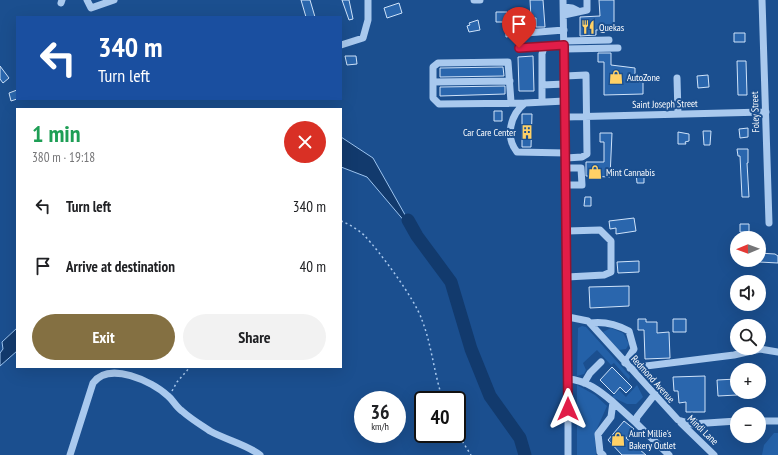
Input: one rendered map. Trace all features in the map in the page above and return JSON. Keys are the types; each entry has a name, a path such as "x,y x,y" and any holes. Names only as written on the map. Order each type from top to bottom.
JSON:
{"street":[{"path":"87,0 91,8 115,0"},
{"path":"342,45 363,38 368,20 368,0"},
{"path":"474,0 480,0"},
{"path":"564,7 572,14 587,10 587,0"},
{"name":"Foley Street","path":"762,0 768,223"},
{"path":"564,7 568,317 568,455"},
{"path":"526,14 526,33 564,30"},
{"path":"519,48 544,47 609,40"},
{"path":"564,45 618,48"},
{"path":"542,102 542,54 544,47"},
{"path":"511,102 508,62 438,63 433,67 433,98 439,104 565,101"},
{"path":"525,103 511,121 511,141 517,152 577,157 587,154 586,75 565,76"},
{"path":"677,78 678,114"},
{"path":"433,82 510,81"},
{"path":"542,85 565,84"},
{"name":"Saint Joseph Street","path":"565,117 766,112"},
{"path":"566,185 582,185 581,168 578,168 577,157"},
{"path":"566,168 578,168"},
{"path":"567,231 600,230 611,240 611,272 604,275 567,277"},
{"path":"568,317 590,323 601,322 613,324 629,331 634,349 628,365 734,355 760,349 778,352"},
{"name":"Redmond Avenue","path":"590,323 678,420"},
{"path":"584,383 590,373 601,362"},
{"path":"70,455 86,408 91,387 98,377 117,374 130,376 143,381 169,397 180,410 199,424 226,440 249,448 260,455"},
{"path":"568,379 578,379 598,390 636,423 669,455"},
{"path":"636,423 637,417 655,394"},
{"path":"603,455 600,452 598,434 611,417 613,402"},
{"path":"678,420 692,424 730,421"},
{"name":"Mindi Lane","path":"678,420 714,455"},
{"path":"766,421 778,421"}],"path":[{"path":"342,221 365,236 402,285 419,313 427,334 441,391"},
{"path":"169,397 177,382 189,368"},
{"path":"463,443 471,455"}],"shaded area":[{"path":"342,138 373,158 417,236 367,177 342,167"},
{"path":"582,326 586,327 630,376 629,380 614,363 611,365 597,350 583,363 586,370 584,374 577,376 578,328"},
{"path":"611,328 623,333 629,344 626,349 619,350 603,332"},
{"path":"16,329 16,352 0,366 0,353 3,349 2,342"},
{"path":"577,385 595,395 607,406 595,433 596,455 577,455"},
{"path":"637,385 643,397 636,404 627,404 612,397 619,390 626,397"},
{"path":"774,433 778,433 778,455 762,455 766,443"}],"building":[{"path":"301,0 310,0 315,16 306,16"},
{"path":"342,0 349,0 353,19 349,20"},
{"path":"530,0 543,0 545,27 536,27 536,18 531,18"},
{"path":"599,0 614,0 614,29 596,30 596,35 580,36 580,17 600,16"},
{"path":"399,3 402,13 387,18 384,8"},
{"path":"496,12 507,12 508,22 496,22"},
{"path":"478,20 480,30 469,32 467,26 470,25 469,23"},
{"path":"506,25 513,25 513,28 521,28 521,34 506,37"},
{"path":"734,33 745,33 745,42 734,42"},
{"path":"598,53 611,53 611,65 635,68 635,82 643,82 643,94 604,95 604,62 598,62"},
{"path":"345,56 356,56 357,64 347,65"},
{"path":"533,56 534,91 519,91 518,57"},
{"path":"737,61 746,61 747,95 738,95"},
{"path":"0,66 9,78 3,83 0,79"},
{"path":"503,67 504,76 440,77 440,68"},
{"path":"708,75 709,87 698,88 697,76"},
{"path":"505,86 505,94 440,96 440,87"},
{"path":"16,90 16,99 11,101 9,93"},
{"path":"494,111 502,111 502,121 494,121"},
{"name":"Car Care Center","path":"522,114 532,114 531,147 522,147"},
{"path":"748,128 748,137 740,138 739,129"},
{"path":"703,131 711,131 710,145 704,145"},
{"path":"678,132 689,134 689,141 685,142 686,144 678,144"},
{"path":"600,133 612,133 610,177 586,176 586,162 604,162 604,142 600,142"},
{"path":"737,149 748,149 747,163 749,197 742,197 740,156 738,156"},
{"path":"636,173 644,173 644,183 637,183"},
{"path":"585,197 591,197 591,206 584,206"},
{"path":"634,218 636,231 616,234 616,228 610,229 609,221"},
{"path":"740,224 749,224 749,231 740,231"},
{"path":"766,253 775,254 778,256 778,263 766,262"},
{"path":"639,261 639,272 618,273 617,262"},
{"path":"629,286 629,306 590,308 589,287"},
{"path":"638,319 646,319 646,322 657,322 657,333 669,332 670,358 645,359 644,330 638,330"},
{"path":"673,319 686,319 686,332 673,332"},
{"path":"612,367 632,387 626,393 620,387 614,394 600,380"},
{"path":"705,376 705,412 686,412 686,402 679,403 678,391 674,391 673,377"},
{"path":"730,379 730,395 718,396 717,380"},
{"name":"Aunt Millie's Bakery Outlet","path":"624,421 634,429 626,438 646,455 622,455 608,440"}],"waterway":[{"path":"408,220 417,236 451,282 471,349 490,396 520,438 525,455"}],"place":[{"name":"Quekas","path":"588,27"},
{"name":"AutoZone","path":"616,77"},
{"name":"Car Care Center","path":"527,132"},
{"name":"Mint Cannabis","path":"595,172"},
{"name":"Aunt Millie's Bakery Outlet","path":"618,439"}],"route":[{"path":"519,48 564,45 568,409"}]}
